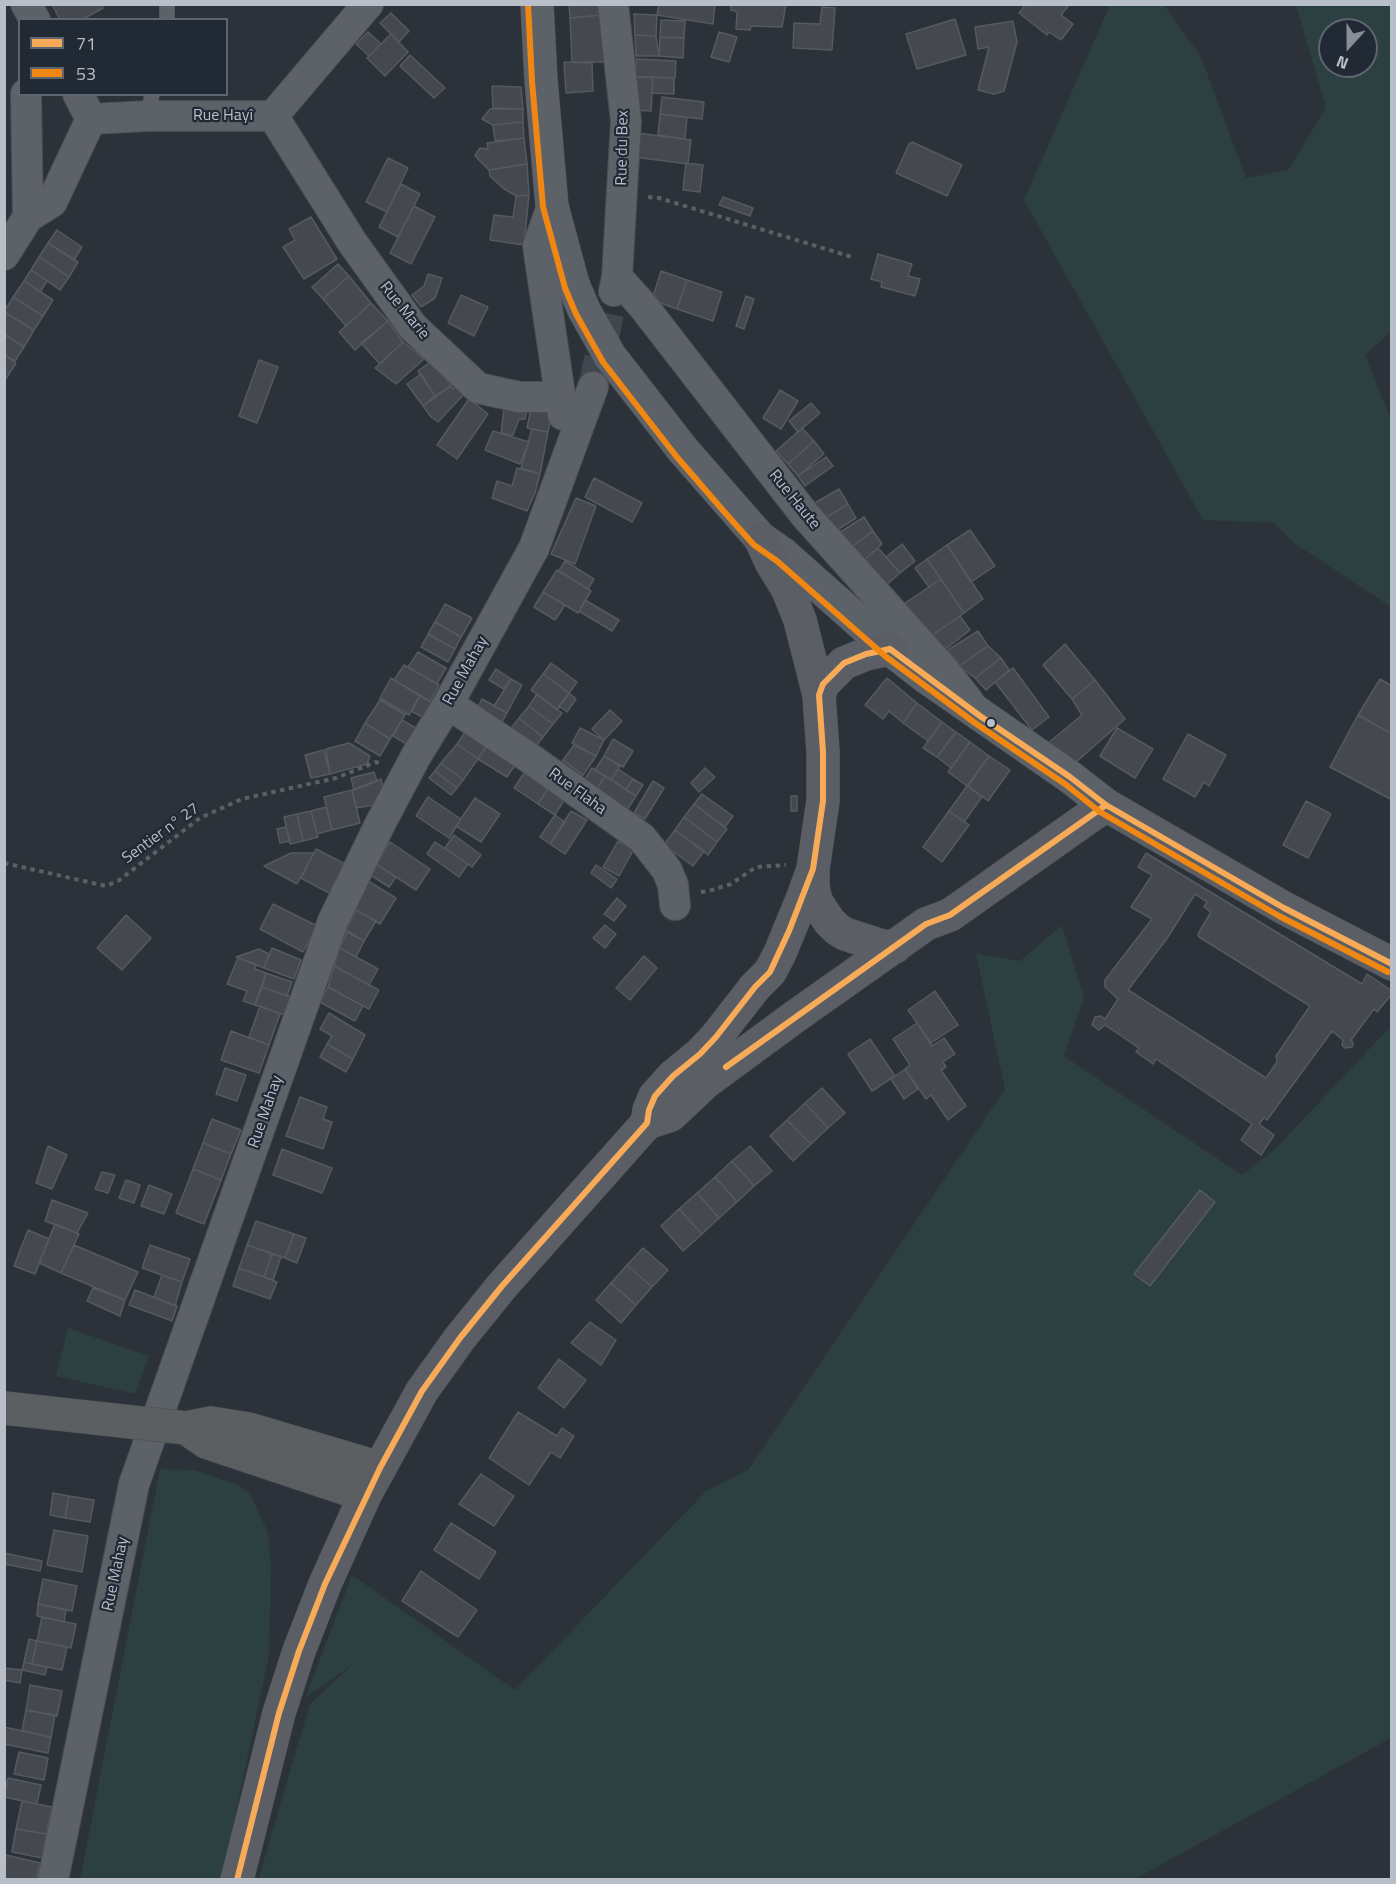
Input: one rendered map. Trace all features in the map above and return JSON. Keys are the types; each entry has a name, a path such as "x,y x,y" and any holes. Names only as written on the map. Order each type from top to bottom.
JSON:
{"highway":[{"path":"4,1408 201,1431 372,1481"}],"main road":[{"path":"760,538 788,590 800,620 819,695 823,752 823,801 813,869 816,901 822,912 837,928 856,938 882,946 895,947"},
{"path":"819,695 823,684 844,663 866,654 890,649"},
{"path":"237,1880 279,1713 296,1661 325,1584 372,1481 422,1391 460,1338 502,1286 647,1123 671,1115 706,1082 742,1055 926,924 950,915 1106,805 1284,908 1392,964"},
{"path":"647,1123 655,1096 673,1076 716,1038 755,987 770,972 813,869"}],"street":[{"path":"25,4 34,18"},
{"name":"Rue Hayî","path":"84,107 150,105 273,116 368,4"},
{"path":"537,4 552,206 573,284 592,325 610,356 683,450 760,538 783,554 890,649 1106,805"},
{"name":"Rue du Bex","path":"613,4 626,121 616,284"},
{"path":"26,96 28,217"},
{"path":"4,255 28,217 51,202 84,107"},
{"name":"Rue Marie","path":"273,116 351,242 413,327 478,388 519,398 560,397"},
{"path":"552,206 538,246 560,397 572,440"},
{"name":"Rue Haute","path":"616,284 644,306 805,515 944,670 980,716"},
{"name":"Rue Mahay","path":"53,1880 134,1484 333,921 406,775 534,549 593,387"},
{"name":"Rue Flaha","path":"448,704 531,759 642,838 667,870 673,885 675,905"}],"path":[{"path":"622,196 659,198 852,257"},
{"name":"Sentier n° 27","path":"4,863 106,886 118,881 200,818 242,799 336,777 376,762 406,775"},
{"path":"709,891 736,881 756,867 793,864 813,869"}],"shaded area":[{"path":"1110,5 1164,5 1201,57 1246,178 1288,170 1326,108 1296,5 1391,5 1391,332 1365,355 1391,420 1391,607 1294,543 1274,523 1203,520 1024,200"},
{"path":"1062,925 1084,997 1064,1056 1242,1175 1275,1149 1391,1026 1391,1738 1135,1879 258,1880 310,1704 353,1664 305,1698 352,1575 515,1690 706,1491 748,1470 1005,1089 976,954 1020,961"},
{"path":"68,1328 149,1356 135,1394 56,1376"},
{"path":"160,1469 194,1470 238,1485 250,1494 268,1532 271,1566 269,1655 222,1879 80,1880"}],"building":[{"path":"52,4 101,4 103,8 85,18 59,18"},
{"path":"569,4 601,4 602,15 570,18"},
{"path":"659,4 715,4 713,24 657,15"},
{"path":"731,4 786,4 782,27 751,26 750,30 736,29 737,12 731,10"},
{"path":"1026,4 1070,4 1061,15 1073,24 1061,40 1049,32 1047,35 1019,13"},
{"path":"822,7 835,8 832,50 793,48 794,23 820,24"},
{"path":"391,13 409,31 399,42 380,23"},
{"path":"634,14 657,15 656,36 635,35"},
{"path":"602,15 609,62 572,62 570,18"},
{"path":"955,19 966,55 917,69 906,34"},
{"path":"661,20 685,21 684,38 660,37"},
{"path":"1013,21 1017,42 1004,91 994,94 978,90 989,47 978,49 975,27"},
{"path":"368,32 381,44 369,56 356,44"},
{"path":"719,32 737,37 729,62 711,57"},
{"path":"391,34 408,52 385,76 367,58"},
{"path":"635,35 656,36 659,56 636,56"},
{"path":"660,37 684,38 683,58 659,56"},
{"path":"410,55 445,88 434,98 400,66"},
{"path":"636,59 676,61 675,78 636,77"},
{"path":"564,62 592,63 593,91 566,93"},
{"path":"636,77 653,77 651,111 636,110"},
{"path":"653,77 674,78 674,94 652,93"},
{"path":"492,86 521,87 523,109 493,108"},
{"path":"662,97 704,102 702,119 660,114"},
{"path":"490,109 523,109 523,122 493,125 482,119"},
{"path":"660,114 687,117 685,139 658,135"},
{"path":"523,122 524,138 495,141 493,125"},
{"path":"637,133 691,140 688,164 634,157"},
{"path":"524,138 527,164 489,170 475,156 480,148 488,149 487,143"},
{"path":"912,142 962,165 947,196 896,173"},
{"path":"388,158 408,168 387,212 366,202"},
{"path":"686,163 703,165 700,192 683,190"},
{"path":"527,164 529,195 516,196 490,176 489,170"},
{"path":"401,184 420,194 398,237 379,227"},
{"path":"529,195 524,245 490,240 494,215 513,217 516,196"},
{"path":"723,197 753,208 750,216 719,205"},
{"path":"414,206 435,217 411,264 390,253"},
{"path":"311,217 337,259 304,279 283,247 295,240 289,229"},
{"path":"57,230 82,247 74,260 48,243"},
{"path":"48,243 78,262 69,277 39,257"},
{"path":"878,254 912,264 908,276 920,279 915,296 881,287 882,282 871,279"},
{"path":"39,257 69,277 60,290 31,270"},
{"path":"338,264 349,276 323,299 312,287"},
{"path":"31,270 47,281 40,292 24,281"},
{"path":"661,271 687,280 677,309 652,300"},
{"path":"428,274 442,278 435,298 421,307 412,295 424,286"},
{"path":"349,276 371,303 346,326 323,299"},
{"path":"687,280 722,292 713,321 677,309"},
{"path":"24,281 53,300 43,316 13,297"},
{"path":"461,295 488,307 474,336 448,323"},
{"path":"746,296 754,299 744,329 736,326"},
{"path":"13,297 43,316 34,330 4,312"},
{"path":"371,303 388,321 355,350 339,332"},
{"path":"4,312 34,330 24,347 4,334"},
{"path":"388,321 403,342 380,364 361,343"},
{"path":"4,334 24,347 15,361 4,355"},
{"path":"403,342 424,359 396,384 375,368"},
{"path":"4,355 16,363 5,380 4,379"},
{"path":"259,360 278,367 257,423 239,416"},
{"path":"433,360 451,386 435,396 418,371"},
{"path":"421,374 435,396 423,406 407,384"},
{"path":"458,385 466,392 438,422 423,406 451,386 453,389"},
{"path":"780,390 798,401 781,429 763,418"},
{"path":"469,399 488,414 457,459 437,445"},
{"path":"811,403 820,413 798,432 789,421"},
{"path":"527,408 525,419 519,419 513,435 501,433 504,409"},
{"path":"531,409 552,412 548,432 527,428"},
{"path":"802,428 814,441 788,464 776,451"},
{"path":"532,429 548,432 540,474 521,468"},
{"path":"493,431 529,442 520,464 485,450"},
{"path":"814,441 824,454 798,476 788,464"},
{"path":"826,457 833,466 805,486 798,476"},
{"path":"517,468 540,474 527,511 492,498 497,481 512,486"},
{"path":"594,478 642,503 632,522 585,497"},
{"path":"839,489 848,504 822,520 813,504"},
{"path":"576,498 596,506 575,564 551,554"},
{"path":"848,504 856,518 831,534 822,520"},
{"path":"864,517 873,531 847,550 834,536"},
{"path":"970,530 995,566 971,582 947,545"},
{"path":"873,531 882,544 864,560 847,550"},
{"path":"902,544 915,561 900,573 886,557"},
{"path":"947,545 983,599 964,613 927,559"},
{"path":"878,548 900,573 885,586 864,560"},
{"path":"927,559 941,579 929,587 915,568"},
{"path":"565,561 594,579 588,589 559,571"},
{"path":"557,570 591,591 578,613 543,592"},
{"path":"941,579 964,613 930,637 905,603"},
{"path":"543,592 565,605 555,620 534,607"},
{"path":"585,600 619,620 612,631 579,611"},
{"path":"445,604 472,618 461,637 435,622"},
{"path":"960,616 970,630 943,651 930,637"},
{"path":"435,622 461,637 455,649 428,634"},
{"path":"978,631 988,646 959,666 948,650"},
{"path":"428,634 455,649 448,662 421,647"},
{"path":"1065,644 1095,680 1072,699 1043,665"},
{"path":"988,646 1001,658 975,678 959,666"},
{"path":"418,652 446,668 437,684 408,667"},
{"path":"1001,658 1009,670 986,690 975,678"},
{"path":"551,663 577,682 569,693 543,674"},
{"path":"404,665 439,685 430,701 394,680"},
{"path":"1013,668 1049,717 1032,730 995,682"},
{"path":"496,669 511,679 504,689 489,680"},
{"path":"543,674 569,693 557,710 531,690"},
{"path":"391,678 420,696 409,715 380,698"},
{"path":"887,678 917,703 903,723 889,711 883,719 865,705"},
{"path":"511,679 522,685 507,713 494,706"},
{"path":"1380,679 1392,686 1392,734 1358,715"},
{"path":"1095,680 1125,719 1076,762 1047,744 1082,715 1072,699"},
{"path":"569,693 576,699 567,712 559,706"},
{"path":"537,694 562,713 553,724 529,706"},
{"path":"420,696 435,704 426,719 411,711"},
{"path":"482,699 507,713 499,728 475,713"},
{"path":"380,700 405,715 390,739 365,723"},
{"path":"917,703 942,722 928,741 903,723"},
{"path":"529,706 553,724 543,737 519,718"},
{"path":"610,710 622,721 604,740 592,729"},
{"path":"1358,715 1392,734 1392,800 1330,767"},
{"path":"519,718 543,737 533,750 509,731"},
{"path":"402,720 419,730 410,746 393,736"},
{"path":"942,722 956,732 937,757 923,748"},
{"path":"365,723 390,739 380,756 355,741"},
{"path":"468,728 490,741 478,759 457,744"},
{"path":"580,728 604,740 596,756 572,743"},
{"path":"1117,728 1153,749 1135,778 1100,756"},
{"path":"956,732 970,742 951,768 937,757"},
{"path":"1188,734 1226,755 1209,786 1204,782 1195,797 1163,779"},
{"path":"613,739 633,751 623,767 604,756"},
{"path":"490,741 519,759 507,777 478,759"},
{"path":"970,742 989,756 967,786 948,772"},
{"path":"349,743 370,756 367,764 330,774 326,749"},
{"path":"457,744 478,759 463,780 441,763"},
{"path":"574,745 596,756 583,775 563,760"},
{"path":"324,750 330,774 311,778 305,755"},
{"path":"604,756 620,766 611,780 595,770"},
{"path":"989,756 1010,770 988,801 968,786"},
{"path":"563,760 583,775 576,785 556,769"},
{"path":"441,763 463,780 457,788 435,771"},
{"path":"592,768 605,776 596,790 583,782"},
{"path":"705,768 715,777 699,792 691,783"},
{"path":"527,769 551,784 538,804 514,788"},
{"path":"618,769 633,779 626,790 611,780"},
{"path":"435,771 457,788 451,795 429,778"},
{"path":"374,772 377,781 354,790 351,778"},
{"path":"605,776 636,796 627,810 596,790"},
{"path":"381,779 385,796 374,805 356,808 352,790"},
{"path":"633,779 643,785 636,796 626,790"},
{"path":"653,781 664,788 645,819 634,813"},
{"path":"967,786 982,797 964,822 949,811"},
{"path":"549,787 566,797 555,815 538,804"},
{"path":"352,790 360,823 332,830 324,797"},
{"path":"702,794 733,816 725,827 694,804"},
{"path":"791,796 797,796 797,811 791,811"},
{"path":"428,797 461,819 449,838 416,816"},
{"path":"475,798 500,814 481,842 456,826"},
{"path":"1306,801 1331,814 1308,858 1283,845"},
{"path":"694,804 727,829 717,842 684,817"},
{"path":"326,807 332,830 317,834 311,811"},
{"path":"311,811 318,837 303,841 297,814"},
{"path":"571,811 587,820 565,854 550,844"},
{"path":"949,811 969,825 942,862 923,847"},
{"path":"297,814 303,841 290,844 284,817"},
{"path":"555,815 565,822 550,844 540,837"},
{"path":"684,817 717,842 708,855 675,830"},
{"path":"286,827 290,841 280,843 277,829"},
{"path":"675,830 704,851 693,866 664,845"},
{"path":"454,835 481,855 472,867 445,848"},
{"path":"618,841 634,849 619,876 603,867"},
{"path":"390,842 430,869 416,890 376,864"},
{"path":"435,842 468,864 459,877 427,854"},
{"path":"316,849 349,866 340,885 335,882 329,893 301,878"},
{"path":"291,853 314,853 297,884 264,866"},
{"path":"1146,853 1362,984 1367,974 1392,991 1377,1012 1374,1009 1351,1040 1352,1047 1345,1048 1342,1045 1343,1040 1332,1031 1267,1120 1264,1118 1259,1124 1274,1135 1261,1155 1241,1140 1252,1124 1156,1059 1153,1064 1136,1052 1139,1048 1105,1025 1099,1030 1092,1025 1095,1017 1101,1016 1105,1019 1118,999 1105,987 1105,980 1152,919 1131,907 1152,875 1138,867","holes":["1195,894 1207,902 1204,907 1211,912 1198,934 1199,937 1310,1006 1276,1056 1277,1062 1266,1078 1128,990 1168,937"]},
{"path":"376,864 396,877 389,887 369,874"},
{"path":"596,865 617,879 611,888 591,873"},
{"path":"368,881 396,898 380,924 352,907"},
{"path":"617,898 626,906 614,921 604,914"},
{"path":"273,904 317,926 303,952 260,929"},
{"path":"356,910 376,921 364,941 346,930"},
{"path":"126,915 151,938 122,970 97,948"},
{"path":"605,925 616,934 605,948 593,938"},
{"path":"347,932 364,941 356,957 340,948"},
{"path":"272,948 301,960 294,979 264,968"},
{"path":"340,948 378,969 369,985 334,966"},
{"path":"259,949 269,954 264,968 236,957"},
{"path":"644,956 657,968 630,1000 616,988"},
{"path":"238,958 256,964 255,969 266,973 255,1005 243,1001 247,991 227,984"},
{"path":"334,966 379,990 369,1009 328,987"},
{"path":"266,973 292,982 287,996 262,987"},
{"path":"262,987 291,997 284,1015 255,1005"},
{"path":"328,987 363,1006 355,1021 320,1002"},
{"path":"935,991 958,1025 931,1043 908,1010"},
{"path":"260,1006 280,1014 269,1045 249,1037"},
{"path":"329,1013 365,1035 353,1059 327,1044 332,1036 320,1029"},
{"path":"917,1023 932,1046 944,1038 955,1054 943,1062 946,1067 941,1070 966,1106 948,1120 931,1095 926,1099 905,1069 910,1065 893,1039"},
{"path":"231,1031 269,1045 259,1073 221,1060"},
{"path":"870,1039 895,1076 872,1091 848,1054"},
{"path":"327,1044 353,1059 346,1072 320,1057"},
{"path":"225,1068 246,1075 237,1101 216,1094"},
{"path":"905,1069 918,1089 904,1099 891,1079"},
{"path":"822,1088 845,1113 828,1128 805,1103"},
{"path":"300,1097 327,1107 323,1119 332,1122 323,1149 286,1136"},
{"path":"805,1103 828,1128 811,1144 787,1120"},
{"path":"212,1119 241,1130 231,1154 203,1143"},
{"path":"787,1120 811,1144 793,1161 770,1136"},
{"path":"203,1143 231,1154 221,1180 193,1169"},
{"path":"48,1146 67,1155 52,1189 36,1183"},
{"path":"750,1146 772,1171 754,1186 732,1161"},
{"path":"282,1149 332,1168 322,1193 273,1175"},
{"path":"732,1161 754,1186 737,1202 715,1177"},
{"path":"193,1169 221,1180 204,1224 176,1213"},
{"path":"102,1172 115,1175 108,1193 95,1189"},
{"path":"715,1177 737,1202 719,1218 697,1193"},
{"path":"126,1180 140,1185 134,1203 119,1198"},
{"path":"149,1185 172,1194 164,1214 141,1206"},
{"path":"1200,1190 1215,1202 1150,1286 1134,1274"},
{"path":"697,1193 719,1218 702,1234 679,1209"},
{"path":"52,1200 88,1213 77,1233 45,1221"},
{"path":"679,1209 702,1234 683,1251 661,1226"},
{"path":"256,1221 294,1234 285,1258 247,1245"},
{"path":"55,1224 79,1234 61,1273 39,1263"},
{"path":"28,1230 49,1239 35,1274 14,1266"},
{"path":"294,1234 306,1238 297,1263 285,1258"},
{"path":"74,1245 138,1272 125,1300 61,1273"},
{"path":"150,1245 190,1259 182,1282 142,1268"},
{"path":"247,1245 272,1254 264,1277 239,1268"},
{"path":"643,1248 668,1270 652,1287 627,1265"},
{"path":"272,1254 281,1257 273,1280 264,1277"},
{"path":"627,1265 652,1287 636,1305 611,1283"},
{"path":"239,1268 277,1282 270,1299 233,1286"},
{"path":"162,1275 182,1282 175,1306 154,1297"},
{"path":"611,1283 636,1305 621,1323 596,1300"},
{"path":"93,1288 125,1300 120,1316 87,1301"},
{"path":"135,1290 177,1306 172,1321 129,1305"},
{"path":"590,1322 616,1340 601,1365 571,1343"},
{"path":"559,1359 586,1380 564,1408 538,1388"},
{"path":"518,1412 557,1436 562,1428 574,1436 560,1458 551,1452 529,1485 489,1458"},
{"path":"481,1474 514,1496 494,1526 459,1504"},
{"path":"53,1493 69,1496 65,1518 50,1515"},
{"path":"69,1496 94,1500 90,1522 65,1518"},
{"path":"451,1523 496,1552 479,1579 434,1550"},
{"path":"54,1530 88,1536 82,1572 47,1565"},
{"path":"4,1553 42,1561 40,1571 4,1564"},
{"path":"421,1571 477,1610 458,1637 402,1601"},
{"path":"43,1579 77,1586 72,1611 38,1604"},
{"path":"38,1604 66,1610 64,1622 37,1616"},
{"path":"42,1617 76,1624 71,1648 37,1641"},
{"path":"29,1639 37,1641 32,1664 24,1662"},
{"path":"37,1641 67,1647 62,1670 32,1664"},
{"path":"24,1662 47,1667 45,1675 22,1670"},
{"path":"4,1668 22,1670 20,1683 4,1680"},
{"path":"30,1685 62,1691 57,1716 26,1710"},
{"path":"26,1710 55,1715 51,1737 22,1731"},
{"path":"4,1727 51,1737 48,1753 4,1744"},
{"path":"19,1752 48,1758 44,1780 14,1774"},
{"path":"8,1778 41,1785 37,1804 4,1797"},
{"path":"22,1801 52,1807 46,1834 16,1829"},
{"path":"16,1829 46,1834 42,1858 12,1852"},
{"path":"6,1855 40,1863 36,1880 4,1880"}],"tunnel":[{"path":"593,387 614,291"}],"transit line":[{"name":"53","path":"528,4 543,207 565,288 576,314 603,362 676,456 727,515 754,545 777,561 885,656 975,723 1065,784 1100,812 1279,916 1388,972"},
{"name":"71","path":"890,649 1106,805 1284,908 1392,964"},
{"name":"71","path":"237,1880 279,1713 299,1651 325,1584 380,1468 422,1391 460,1338 502,1286 647,1123 655,1096 673,1076 700,1054 716,1037 755,987 770,972 813,869 823,801 823,752 819,695 823,684 844,663 866,654 890,649"},
{"name":"71","path":"726,1067 926,924 950,915 1106,805"}]}
